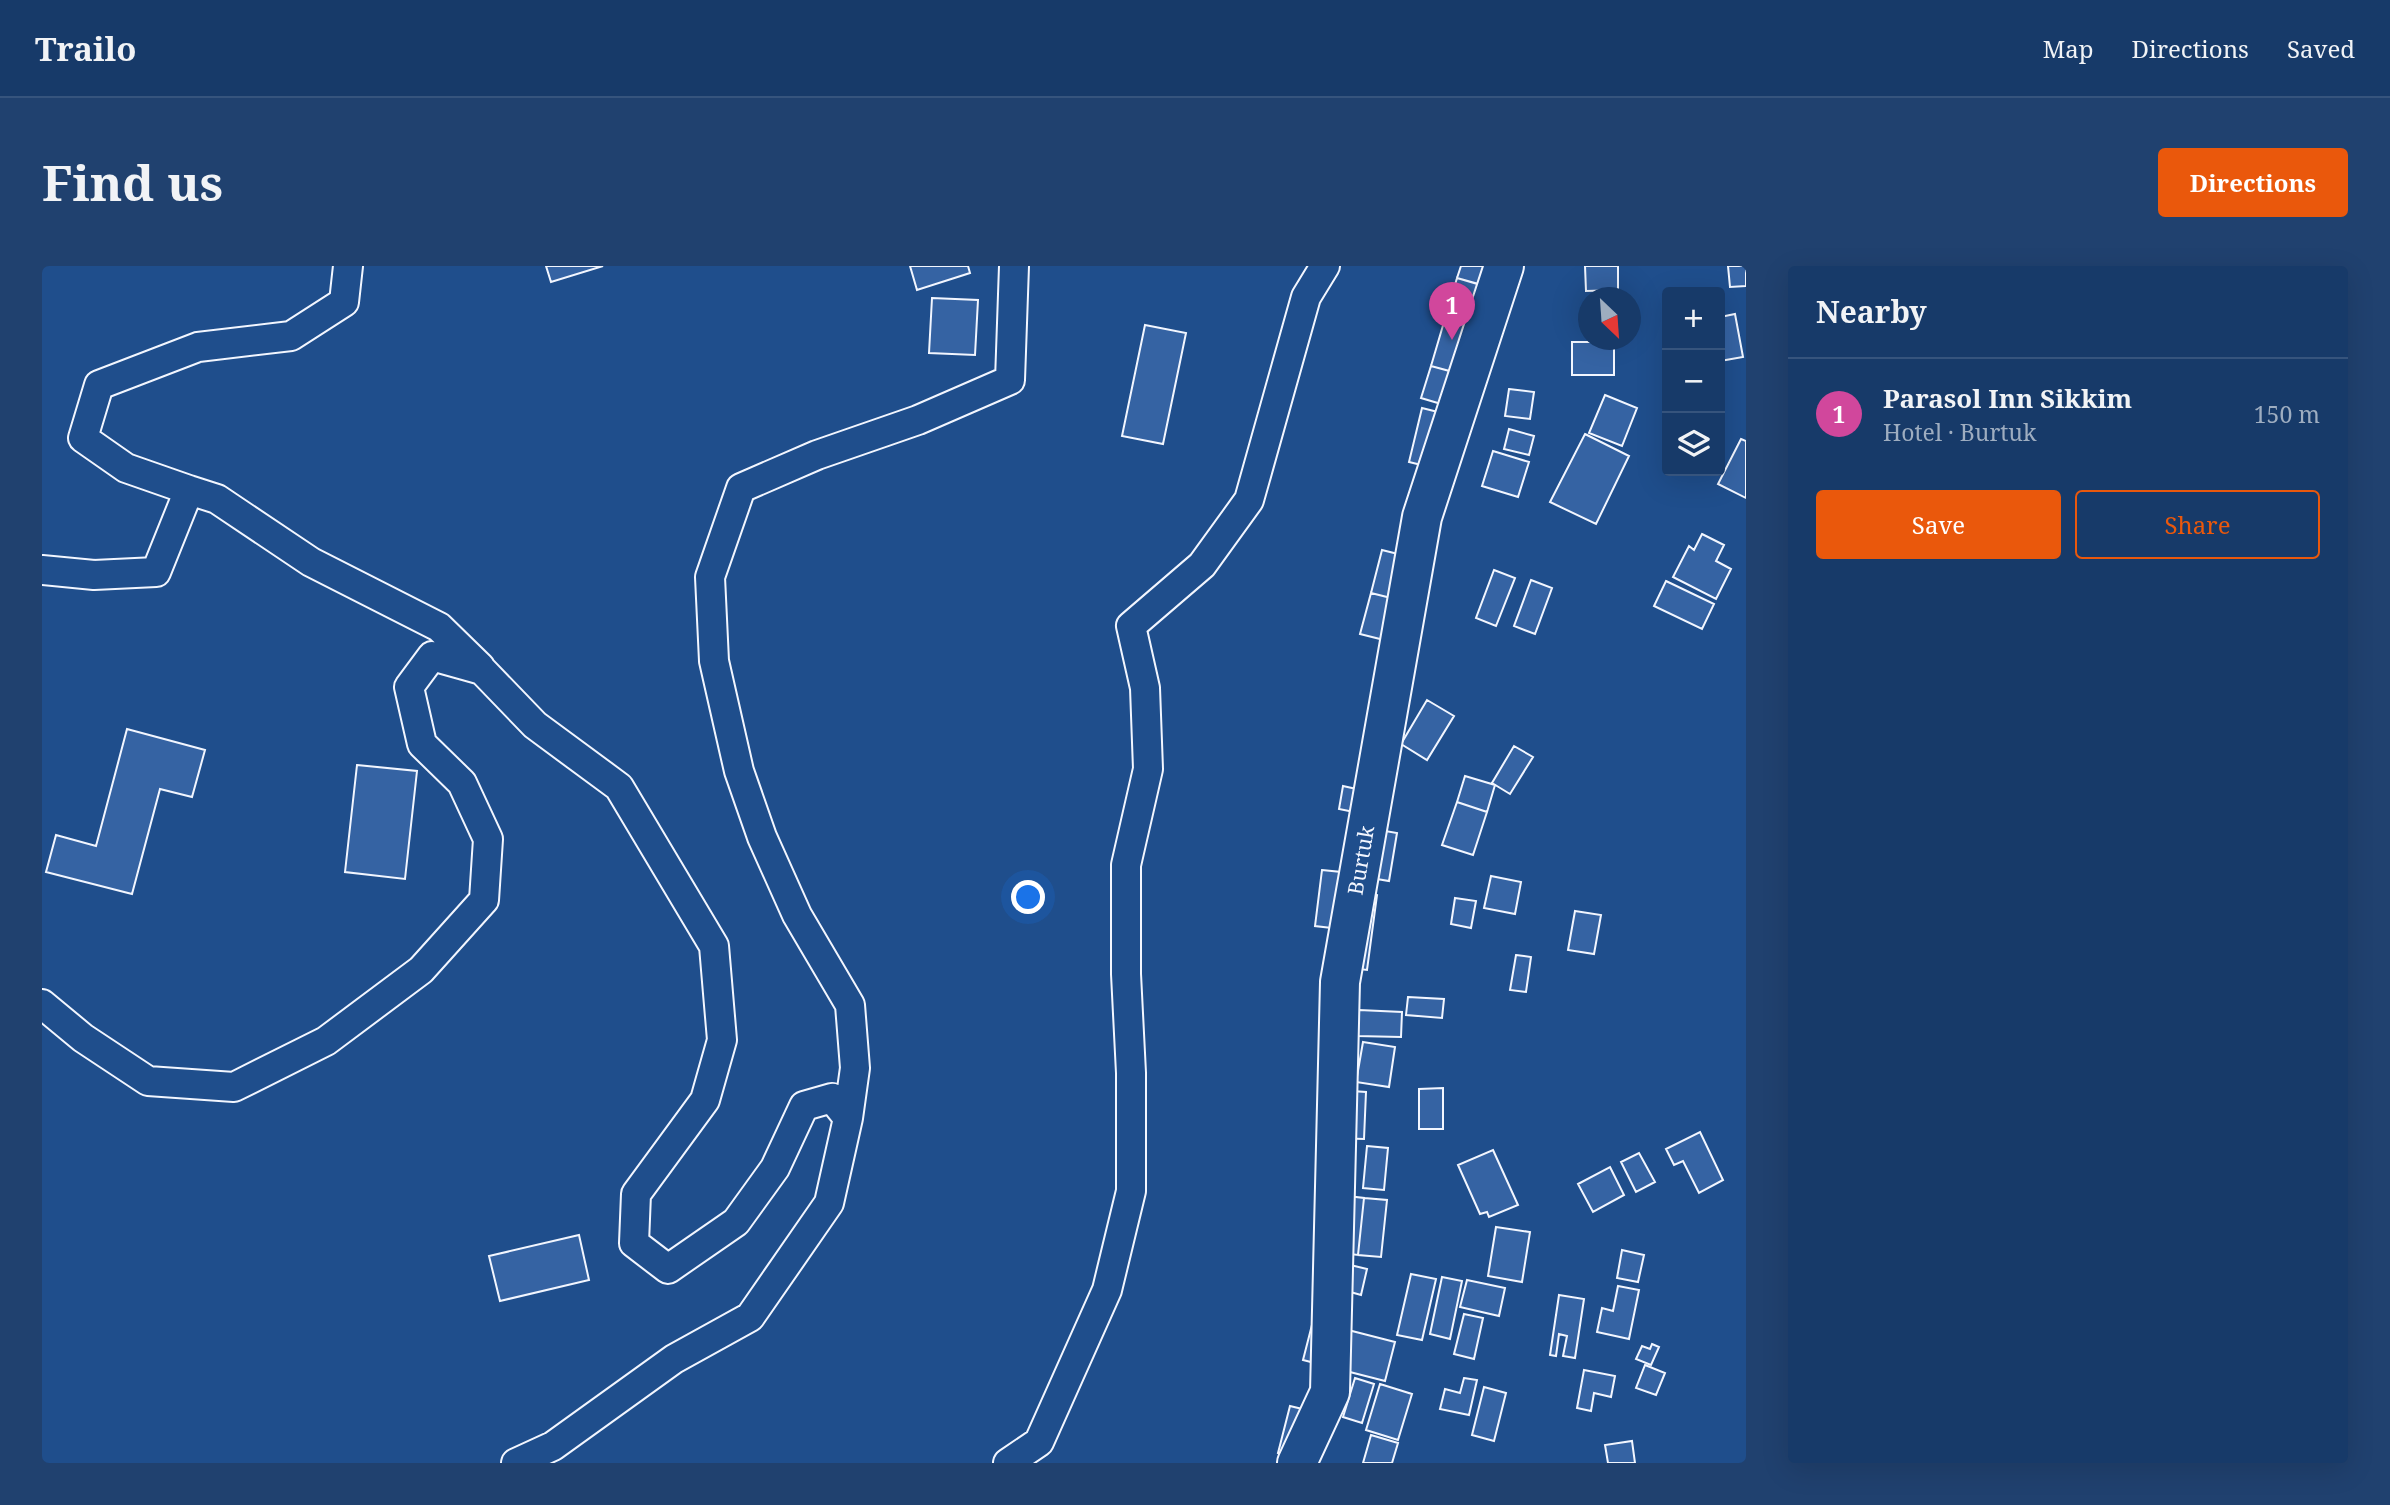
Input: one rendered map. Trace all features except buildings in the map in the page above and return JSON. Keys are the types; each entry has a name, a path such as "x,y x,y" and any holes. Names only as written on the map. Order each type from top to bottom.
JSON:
{"main road":[{"name":"Burtuk","path":"1297,1463 1330,1392 1340,982 1422,517 1504,266"}],"street":[{"path":"348,266 344,302 291,337 198,347 99,385 83,438 126,468 217,499 312,562 439,627 535,725 619,787 714,946 722,1040 705,1100 636,1195 635,1243 668,1269 736,1222 775,1168 804,1106 832,1098 848,1118"},
{"path":"516,1463 553,1446 674,1359 750,1317 829,1203 848,1118 855,1068 850,1005 797,915 762,837 739,771 714,661 710,578 741,488 817,455 918,420 1010,380 1014,266"},
{"path":"1008,1463 1039,1442 1045,1429 1107,1290 1131,1191 1126,865 1149,769 1145,688 1131,626 1202,565 1249,500 1306,298 1325,266"},
{"path":"42,570 94,575 156,572 189,490"},
{"path":"42,1004 83,1038 148,1081 234,1087 326,1041 421,970 484,900 488,839 462,783 422,744 409,687 432,656 482,670"}],"place":[{"name":"Parasol Inn Sikkim","path":"1452,340"}]}
